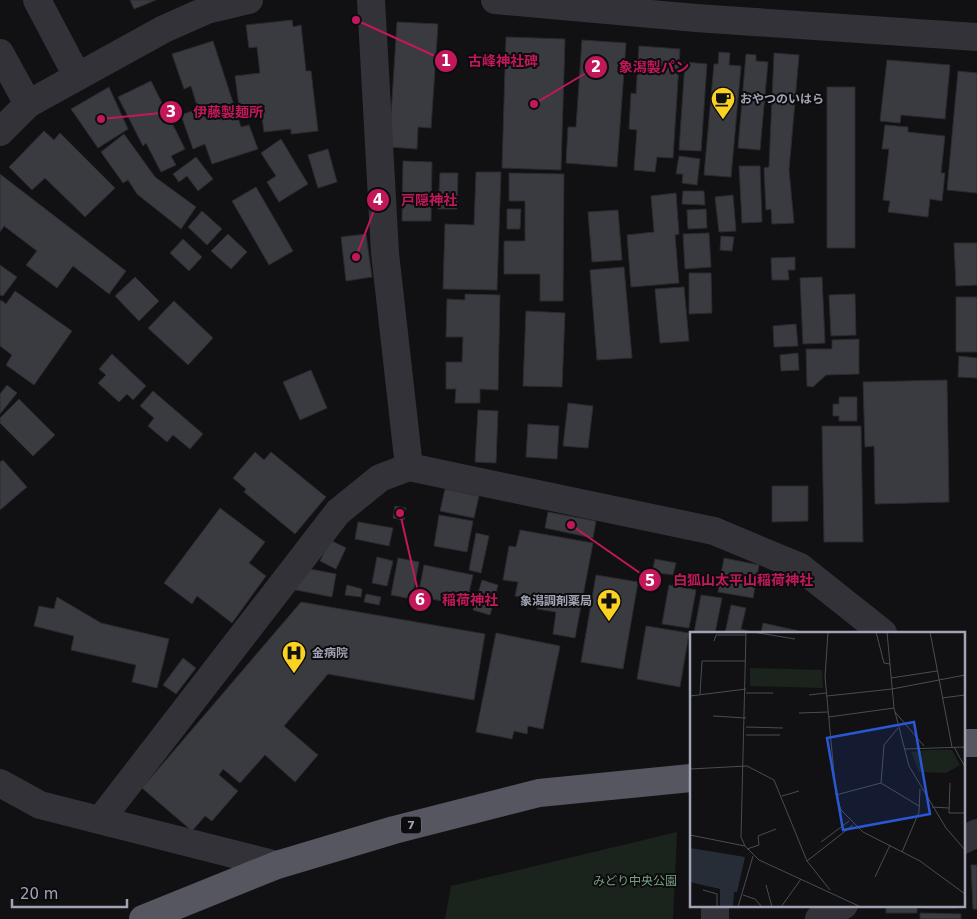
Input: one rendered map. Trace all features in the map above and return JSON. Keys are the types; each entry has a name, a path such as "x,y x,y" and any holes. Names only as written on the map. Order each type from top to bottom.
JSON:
{"highway":[{"path":"964,742 977,743"},
{"name":"7","path":"143,919 276,865 394,830 539,793 690,778"}],"street":[{"path":"36,0 77,76"},
{"path":"0,132 28,104 164,28 207,10 249,0"},
{"path":"372,0 385,253 409,467"},
{"path":"495,0 696,18 977,37"},
{"path":"0,53 28,104"},
{"path":"101,819 338,512 380,478 409,467 714,530 800,567 882,632"},
{"path":"0,783 40,805 276,865"},
{"path":"964,840 977,833"},
{"path":"715,906 715,919"},
{"path":"819,919 842,906"}],"green space":[{"name":"みどり中央公園","path":"677,832 673,919 445,919 451,886"}],"building":[{"path":"130,0 156,0 134,9"},
{"path":"292,20 293,27 301,25 306,71 311,71 318,131 291,134 291,129 264,132 260,104 239,106 235,76 260,73 257,47 249,48 246,25"},
{"path":"397,22 438,24 431,128 418,127 417,149 389,147"},
{"path":"506,37 565,39 561,170 502,168"},
{"path":"582,40 626,43 617,167 566,163 568,127 576,127"},
{"path":"213,41 241,127 249,125 258,149 212,164 205,144 193,149 181,115 198,109 191,86 184,89 172,54"},
{"path":"639,46 680,49 673,158 657,157 655,172 634,170 637,130 629,129 631,93 636,94"},
{"name":"おやつのいはら","path":"719,52 730,53 729,65 741,66 731,177 704,175 714,64 718,64"},
{"path":"774,53 799,55 789,170 794,223 772,224 771,209 766,210 764,168 769,167"},
{"path":"746,54 756,55 756,61 768,62 760,150 738,148"},
{"path":"887,60 950,65 945,119 901,115 900,123 880,121"},
{"path":"685,62 707,64 701,151 679,150"},
{"path":"958,71 977,73 977,193 947,190"},
{"path":"151,81 185,149 171,156 176,165 161,172 146,143 143,146 118,97"},
{"path":"109,87 128,129 98,148 71,109"},
{"path":"827,87 855,87 855,248 827,248"},
{"path":"885,125 908,127 908,132 945,136 941,173 945,173 942,201 930,199 928,217 888,212 890,201 883,200 889,149 882,149"},
{"path":"44,131 54,140 60,133 115,188 85,217 45,178 32,190 9,167"},
{"path":"124,134 155,177 196,207 181,229 137,194 128,180 123,183 101,152"},
{"path":"281,139 308,184 279,202 267,182 276,176 261,153"},
{"path":"328,149 337,182 318,188 308,155"},
{"path":"679,156 700,159 697,185 682,183 683,174 676,174"},
{"path":"196,157 213,179 198,191 187,176 179,182 173,174"},
{"path":"403,161 432,162 431,221 402,221"},
{"path":"739,166 760,166 762,222 742,223"},
{"path":"476,172 501,172 497,290 443,289 445,224 474,225"},
{"path":"440,173 458,173 457,209 438,209"},
{"path":"509,173 564,174 563,301 540,301 540,274 504,274 504,241 525,241 525,201 509,201"},
{"path":"0,174 126,271 109,294 73,266 57,288 26,265 37,251 4,226 0,232"},
{"path":"256,187 293,251 269,265 232,201"},
{"path":"683,191 704,191 705,205 682,204"},
{"path":"676,193 679,234 675,235 679,283 631,287 627,235 654,232 651,196"},
{"path":"733,195 736,231 719,232 715,197"},
{"path":"507,209 521,209 520,229 507,229"},
{"path":"706,209 707,228 688,229 687,210"},
{"path":"618,210 622,260 592,262 588,212"},
{"path":"202,211 222,229 207,245 188,227"},
{"path":"709,233 711,267 685,269 683,234"},
{"path":"228,234 247,252 231,269 211,251"},
{"path":"366,234 372,277 346,281 341,237"},
{"path":"721,236 734,237 732,251 720,250"},
{"path":"183,239 202,257 189,271 170,253"},
{"path":"954,243 977,243 977,285 956,286"},
{"path":"795,257 795,270 788,270 789,280 772,280 771,258"},
{"path":"0,265 17,277 3,296 0,295"},
{"path":"624,267 632,358 597,360 590,270"},
{"path":"689,273 711,273 712,313 689,314"},
{"path":"135,277 159,301 139,321 115,296"},
{"path":"822,277 825,343 803,344 800,278"},
{"path":"684,287 689,341 660,343 655,289"},
{"path":"15,291 72,331 34,385 6,365 12,355 0,346 0,302 1,300 6,304"},
{"path":"465,294 500,295 498,390 480,389 480,403 455,403 456,389 446,389 446,362 462,362 463,337 446,337 447,299 465,300"},
{"path":"855,294 856,335 831,336 829,295"},
{"path":"956,297 977,297 977,352 956,352"},
{"path":"174,301 213,338 188,365 148,328"},
{"path":"526,311 565,313 562,387 523,386"},
{"path":"796,324 798,346 774,347 773,326"},
{"path":"859,339 859,374 826,375 813,387 807,386 806,349 832,349 832,340"},
{"path":"798,353 799,370 781,371 780,355"},
{"path":"112,354 146,386 133,400 127,394 119,402 98,383 106,375 99,369"},
{"path":"959,356 977,358 977,378 958,377"},
{"path":"311,370 327,408 300,420 283,382"},
{"path":"947,380 949,502 875,504 874,446 865,447 863,382"},
{"path":"7,385 17,393 0,414 0,394"},
{"path":"153,391 203,434 190,449 173,435 167,442 148,426 154,418 140,406"},
{"path":"839,397 857,397 857,421 839,421 839,416 833,416 833,404 839,404"},
{"path":"19,399 55,435 33,456 0,423 0,418"},
{"path":"568,403 593,406 588,448 563,446"},
{"path":"478,410 498,411 496,463 475,462"},
{"path":"528,424 559,426 557,459 526,457"},
{"path":"822,426 861,426 863,542 824,542"},
{"path":"255,452 264,460 271,452 326,497 295,534 244,492 246,489 233,478"},
{"path":"3,460 27,487 0,510 0,462"},
{"path":"772,486 808,486 808,521 772,522"},
{"path":"445,489 479,496 474,518 440,511"},
{"path":"395,506 406,508 404,520 393,518"},
{"path":"220,508 265,542 249,563 266,576 232,623 197,596 192,604 164,583"},
{"path":"548,512 596,521 593,538 545,528"},
{"path":"439,515 473,521 467,552 434,546"},
{"path":"358,522 393,528 389,546 355,539"},
{"path":"520,530 593,543 575,638 553,634 556,612 537,609 538,600 515,596 518,582 503,580 509,546 516,547"},
{"path":"476,533 489,536 481,573 469,570"},
{"path":"330,540 346,548 336,569 320,561"},
{"path":"377,557 393,561 387,586 372,583"},
{"path":"398,558 419,562 412,599 391,595"},
{"path":"724,558 759,565 753,598 718,592"},
{"path":"655,559 676,563 673,575 652,572"},
{"path":"424,565 473,575 466,606 418,596"},
{"path":"310,569 336,574 332,597 291,589"},
{"name":"象潟調剤薬局","path":"596,575 638,582 623,669 581,662"},
{"path":"482,580 498,585 490,615 473,610"},
{"path":"347,585 362,589 361,597 345,595"},
{"path":"669,585 696,590 689,628 662,624"},
{"path":"366,594 381,597 379,605 364,602"},
{"path":"701,595 722,598 715,632 694,632"},
{"path":"57,597 101,623 169,639 157,688 132,682 136,665 71,650 74,636 34,626 39,606 54,609"},
{"path":"301,602 485,634 474,700 328,674 284,726 318,755 295,782 265,755 240,783 223,769 219,775 238,791 212,821 205,816 192,831 142,788"},
{"path":"731,605 746,608 741,629 749,632 725,632"},
{"path":"763,623 799,631 799,632 761,632"},
{"path":"646,626 689,633 680,687 637,679"},
{"path":"496,633 560,646 543,729 528,726 527,734 514,731 512,739 476,732"},
{"path":"183,658 196,668 176,694 163,685"},
{"path":"971,865 977,865 977,909 973,909"},
{"path":"886,906 917,906 917,913 886,913"},
{"path":"922,906 957,906 957,908 922,908"},
{"path":"920,913 961,914 961,919 920,919"}],"place":[{"name":"古峰神社碑","path":"356,20"},
{"name":"象潟製パン","path":"534,104"},
{"name":"伊藤製麺所","path":"101,119"},
{"name":"おやつのいはら","path":"723,120"},
{"name":"戸隠神社","path":"356,257"},
{"name":"稲荷神社","path":"400,513"},
{"name":"白狐山太平山稲荷神社","path":"571,525"},
{"name":"象潟調剤薬局","path":"609,622"},
{"name":"金病院","path":"294,674"}]}
